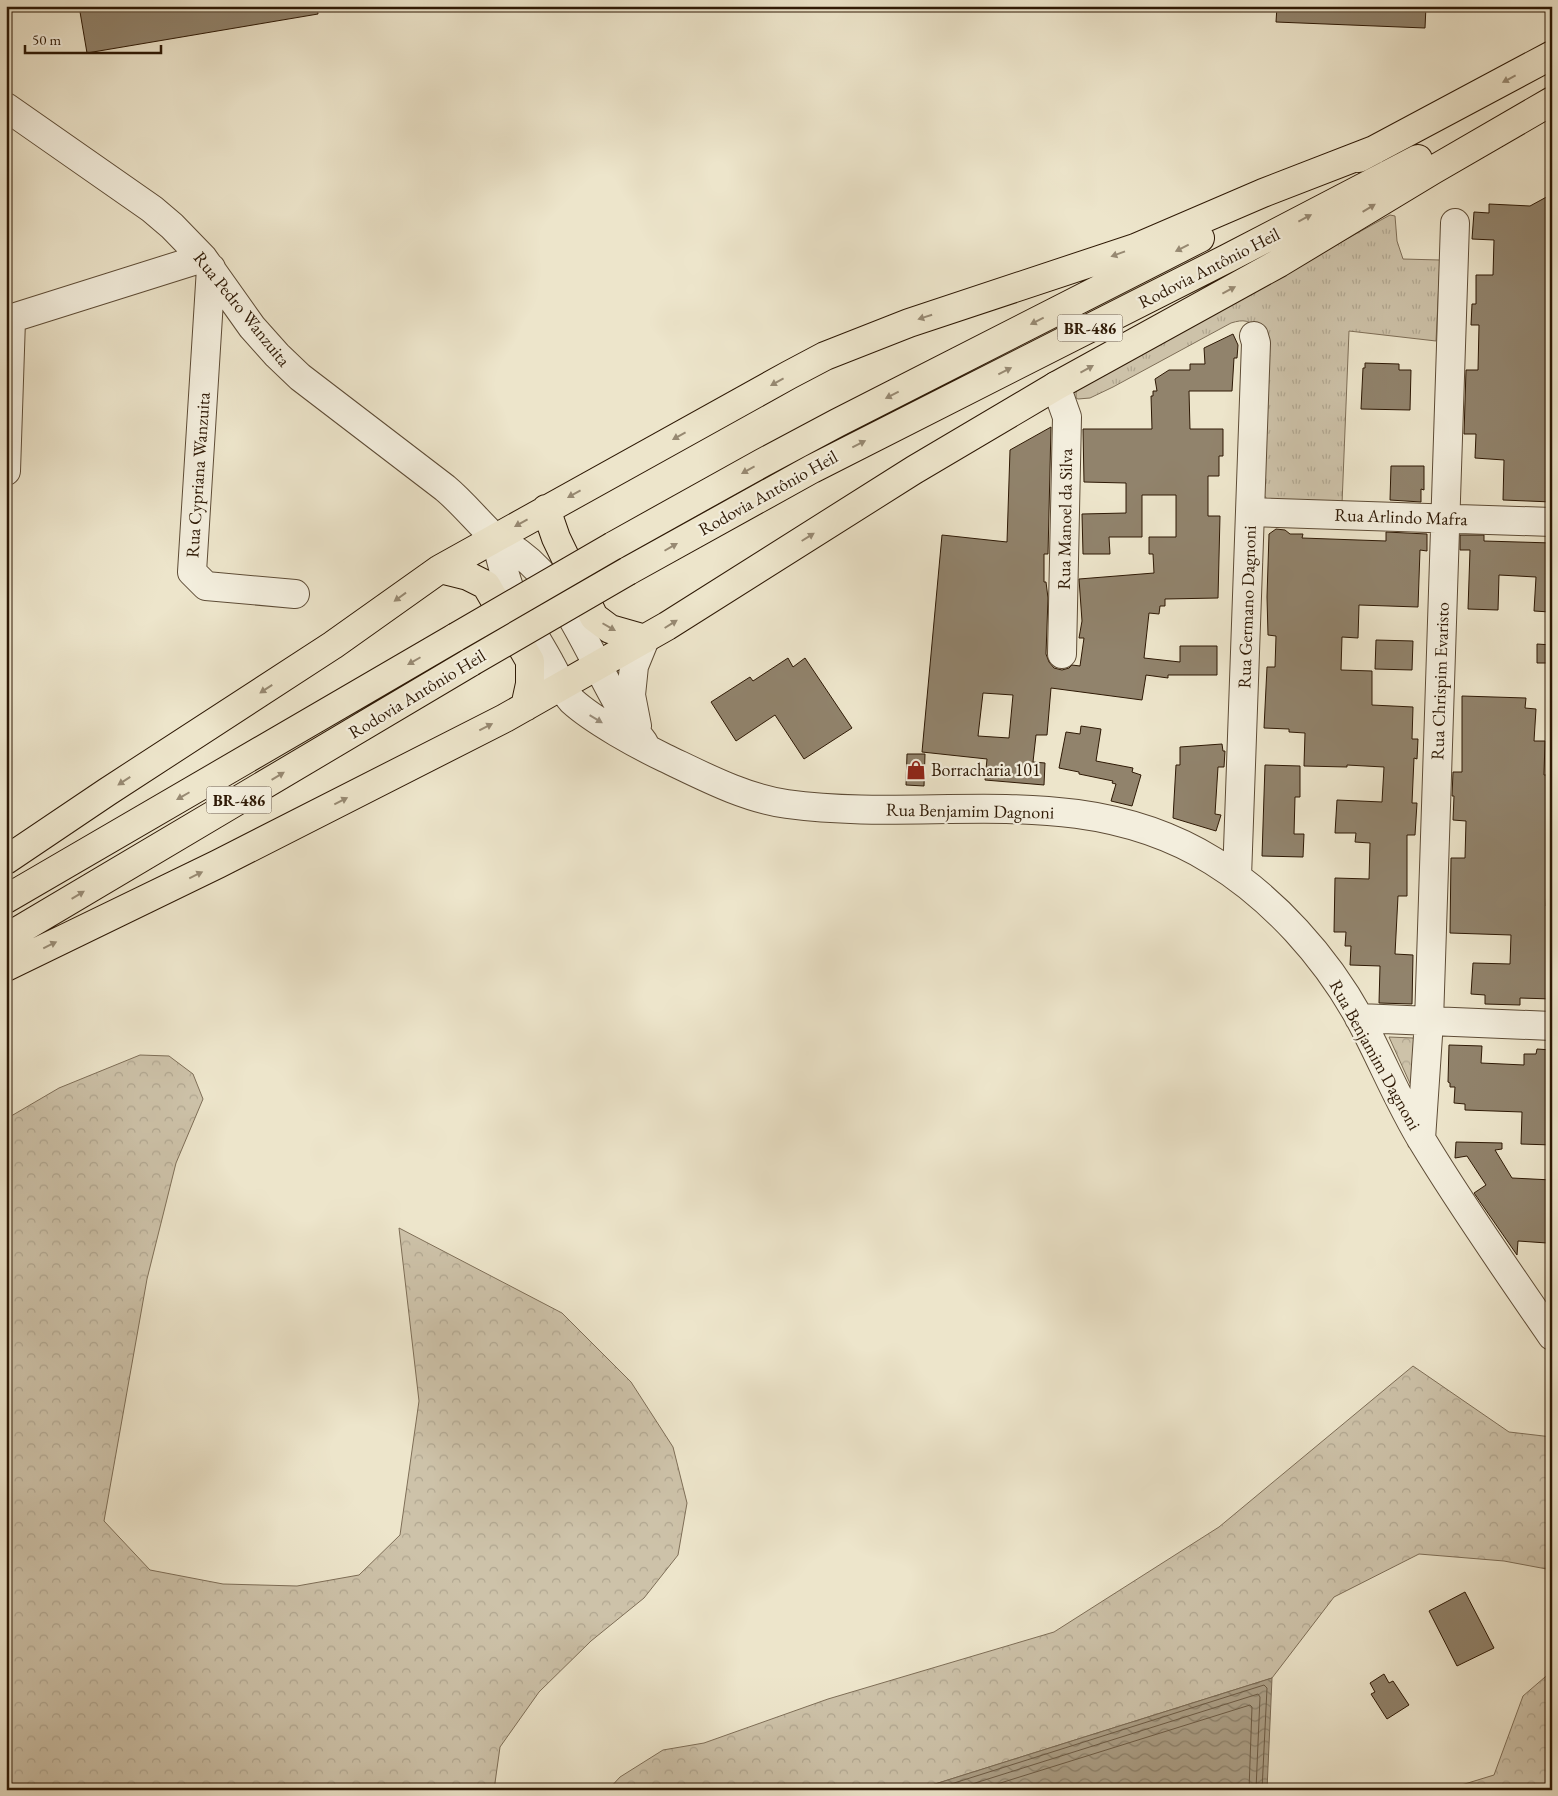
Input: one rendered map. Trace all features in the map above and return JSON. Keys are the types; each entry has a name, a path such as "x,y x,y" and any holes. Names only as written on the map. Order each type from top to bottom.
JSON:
{"main road":[{"name":"Rodovia Antônio Heil","path":"6,899 456,637 762,462 837,422 1374,150 1552,55"},
{"name":"Rodovia Antônio Heil","path":"6,938 471,662 628,571 812,469 1237,254 1552,87"},
{"path":"6,967 218,864 562,686 645,639 914,470 1056,386 1279,263 1552,101"},
{"path":"6,860 333,644 440,569 825,356 909,323 1135,248 1257,195 1374,150"},
{"path":"546,509 556,538 594,617 610,629 645,639"},
{"path":"440,569 468,576 486,585 530,661 530,684 525,706"}],"street":[{"name":"Rua Pedro Wanzuita","path":"6,107 152,209 172,226 207,263 252,327 277,355 300,377 446,488 462,502 495,538"},
{"name":"Rua Chrispim Evaristo","path":"1421,1139 1429,1021 1456,223"},
{"path":"6,471 9,320 207,263"},
{"name":"Rua Cypriana Wanzuita","path":"207,263 192,572 206,586 295,594"},
{"name":"Rua Germano Dagnoni","path":"1237,877 1256,343 1254,336"},
{"name":"Rua Manoel da Silva","path":"1056,386 1067,417 1062,654"},
{"name":"Rua Arlindo Mafra","path":"1250,512 1552,522"},
{"name":"Rua Benjamim Dagnoni","path":"495,538 521,554 539,570 558,594 578,627 628,723 649,750"},
{"name":"Rua Benjamim Dagnoni","path":"495,538 510,590 570,698 590,715 649,750 704,776 746,794 784,804 890,810 1009,808 1055,811 1100,817 1146,828 1183,843 1237,877 1263,898 1291,925 1329,971 1360,1018 1394,1089 1421,1139 1498,1258 1552,1336"},
{"path":"645,639 634,666 631,695 636,724 649,750"},
{"path":"1360,1018 1552,1026"}],"green space":[{"path":"1390,215 1395,216 1397,241 1403,259 1440,260 1436,341 1349,331 1342,504 1269,501 1261,492 1259,330 1249,322 1239,321 1231,323 1113,387 1090,398 1076,398 1076,392 1080,386"},
{"path":"1389,1037 1413,1038 1415,1042 1413,1090"},
{"path":"140,1055 169,1056 193,1074 203,1099 176,1163 147,1279 104,1521 150,1570 223,1584 297,1586 359,1575 400,1535 419,1401 399,1228 562,1313 631,1382 673,1447 687,1503 678,1555 644,1598 591,1641 539,1692 500,1747 494,1790 6,1790 6,1119 59,1088"},
{"path":"1413,1366 1509,1432 1552,1437 1552,1570 1504,1561 1419,1554 1334,1597 1272,1678 916,1790 608,1790 620,1777 663,1750 704,1743 828,1699 1054,1632 1219,1527"},
{"path":"1552,1671 1552,1790 1445,1790 1494,1775 1523,1696"}],"water":[{"path":"1272,1678 1267,1790 916,1790"}],"building":[{"path":"79,6 317,6 318,14 87,53"},
{"path":"1277,6 1426,6 1425,28 1276,22"},
{"path":"1552,194 1552,502 1503,500 1504,460 1475,458 1476,434 1464,434 1466,370 1478,370 1479,325 1471,325 1472,304 1476,304 1476,275 1493,275 1494,240 1472,239 1474,212 1489,213 1489,204 1530,206"},
{"path":"1233,334 1238,345 1237,358 1234,358 1232,391 1189,391 1190,429 1223,429 1223,456 1219,456 1219,476 1208,476 1208,516 1220,516 1218,598 1165,599 1165,606 1160,606 1159,614 1149,613 1144,658 1180,662 1180,646 1217,646 1217,675 1168,675 1168,678 1146,675 1142,700 1051,688 1047,735 1036,735 1033,762 1045,763 1044,785 985,780 987,759 922,752 942,535 1007,542 1010,450 1051,427 1048,554 1044,554 1044,582 1046,582 1048,598 1046,654 1054,668 1062,670 1072,665 1080,666 1084,638 1079,638 1082,621 1079,579 1154,573 1153,554 1149,554 1149,537 1176,537 1176,495 1142,495 1142,537 1109,537 1110,554 1083,554 1082,514 1126,513 1126,483 1084,482 1083,429 1152,429 1151,396 1153,396 1153,391 1157,391 1155,379 1169,370 1190,370 1190,364 1205,364 1204,348","holes":["983,693 1013,695 1009,738 978,736"]},
{"path":"1365,363 1399,364 1399,370 1411,370 1410,410 1361,409 1363,368 1365,368"},
{"path":"1391,466 1424,466 1424,490 1421,489 1421,502 1390,500"},
{"path":"1276,529 1285,530 1290,534 1303,534 1302,538 1386,541 1386,532 1427,534 1427,551 1420,550 1418,607 1359,605 1358,638 1342,637 1341,670 1372,671 1372,705 1413,707 1412,739 1418,739 1417,759 1414,758 1412,803 1417,803 1415,835 1407,835 1407,896 1398,896 1395,954 1413,955 1412,1004 1379,1003 1380,966 1350,965 1351,946 1345,946 1346,932 1334,932 1335,878 1369,879 1370,843 1355,842 1356,833 1335,833 1337,800 1382,802 1384,767 1347,765 1347,767 1304,766 1305,733 1289,732 1289,729 1264,728 1267,667 1275,667 1276,636 1268,635 1267,597 1269,534"},
{"path":"1460,535 1484,535 1484,541 1552,543 1550,612 1534,611 1536,577 1499,575 1498,610 1468,609 1470,550 1460,550"},
{"path":"1376,640 1413,641 1412,670 1375,669"},
{"path":"1537,644 1552,645 1552,663 1537,663"},
{"path":"788,658 793,667 805,658 852,728 804,759 775,715 736,741 711,702 750,677 753,681"},
{"path":"1462,696 1526,698 1525,708 1536,709 1534,741 1545,741 1544,775 1552,775 1552,806 1547,806 1547,840 1552,840 1552,872 1548,872 1546,906 1552,907 1552,999 1520,998 1520,1005 1485,1004 1485,995 1471,994 1473,963 1510,964 1511,935 1450,933 1451,858 1465,858 1466,821 1453,820 1454,796 1452,796 1453,772 1462,772"},
{"path":"1081,726 1101,729 1096,761 1133,768 1132,772 1141,775 1132,806 1111,801 1116,784 1112,783 1113,781 1059,768 1066,732 1080,734"},
{"path":"1222,744 1223,751 1225,751 1224,767 1218,767 1215,814 1221,815 1216,831 1173,818 1176,765 1180,765 1180,747"},
{"name":"Borracharia 101","path":"907,754 925,754 924,786 906,785"},
{"path":"1265,765 1300,766 1300,797 1295,797 1294,834 1304,834 1303,857 1262,856"},
{"path":"1449,1045 1482,1046 1481,1063 1524,1065 1524,1054 1536,1054 1537,1049 1552,1050 1552,1145 1521,1144 1522,1112 1465,1110 1465,1104 1454,1103 1455,1087 1450,1087 1448,1082"},
{"path":"1456,1142 1502,1143 1502,1149 1495,1150 1512,1178 1552,1180 1552,1241 1547,1243 1518,1241 1517,1255 1474,1193 1486,1185 1467,1156 1455,1158"},
{"path":"1465,1592 1494,1648 1457,1666 1429,1611"},
{"path":"1384,1674 1389,1683 1393,1681 1409,1705 1387,1719 1371,1694 1375,1692 1370,1683"}],"place":[{"name":"Borracharia 101","path":"916,770"}]}
